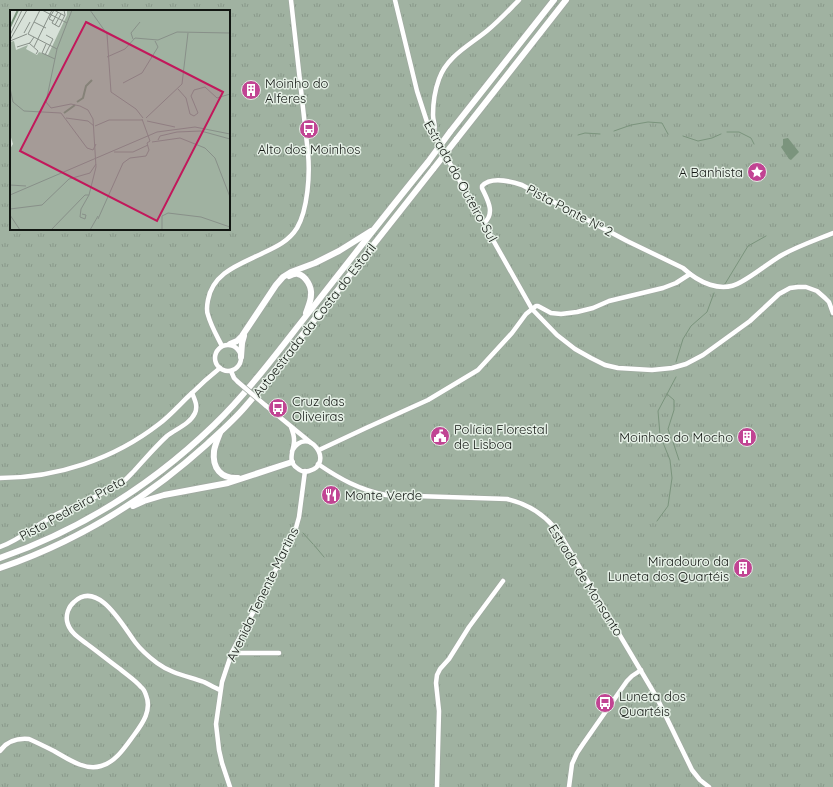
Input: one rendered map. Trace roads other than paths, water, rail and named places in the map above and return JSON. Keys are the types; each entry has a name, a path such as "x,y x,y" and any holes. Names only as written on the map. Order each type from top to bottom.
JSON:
{"highway":[{"name":"Autoestrada da Costa do Estoril","path":"0,558 35,545 78,524 120,500 151,479 214,425 238,400 271,361 554,0"},
{"name":"Autoestrada da Costa do Estoril","path":"0,568 48,550 115,514 157,486 189,460 244,408 278,368 310,325 566,0"},
{"path":"230,344 237,341 242,336 283,277 339,251 375,228"},
{"path":"241,357 244,336 277,286 284,278 290,275 298,274 309,284 312,294 304,319"},
{"path":"220,432 214,450 215,467 227,477 244,478"},
{"path":"115,514 144,501 164,495 228,484 292,462"}],"street":[{"path":"222,346 207,314 207,302 212,286 223,274 231,269 284,242 297,228 302,217 307,197 309,159 291,0"},
{"name":"Estrada do Outeiro-Sul","path":"396,0 420,102 427,122 532,309 557,335 575,349 591,358 618,368 652,370 680,366 703,355 750,321 780,294 790,288 798,286 817,291 829,302 833,314"},
{"path":"433,133 435,128 433,118 435,92 444,69 455,55 488,30 519,0"},
{"name":"Pista Ponte Nº 2","path":"484,223 488,220 490,215 490,206 482,188 483,184 486,182 497,181 514,182 627,241 683,268 690,274"},
{"path":"319,450 428,400 478,370 512,333 523,317 536,306 551,313 561,314 593,308 609,301 663,288 676,283 690,274 716,287 729,287 740,283 783,255 833,233"},
{"path":"230,344 239,350 241,357 239,365 236,369 231,371 220,368 215,362 214,356 217,349 230,344"},
{"path":"0,478 38,475 71,468 94,461 121,448 149,432 220,368"},
{"path":"231,371 238,382 265,406 290,427 314,444 319,450 320,458 318,464 313,469 305,471 297,468 292,462 291,456 294,439 290,427"},
{"name":"Pista Pedreira Preta","path":"0,547 9,544 56,514 120,484 130,476 158,444 180,428 195,414 196,404 192,393"},
{"path":"292,451 294,447 300,443 307,442 314,444"},
{"name":"Estrada de Monsanto","path":"318,464 342,480 362,489 386,495 507,499 524,504 538,512 560,534 663,708 692,770 700,780 709,787"},
{"name":"Avenida Tenente Martins","path":"230,787 222,763 217,736 216,724 220,690 232,652 294,534 299,517 305,471"},
{"path":"437,787 439,711 436,682 437,675 469,627 503,581"},
{"path":"0,751 10,742 21,738 30,739 77,763 97,767 112,762 142,724 148,709 148,699 143,688 77,636 68,625 68,612 72,604 80,598 88,596 101,599 113,612 136,644 157,663 169,671 205,683 220,690"},
{"path":"232,652 279,653"},
{"path":"569,787 572,764 577,753 627,681 641,670"}],"waterway":[{"path":"614,131 631,125 648,122 662,123 668,134"},
{"path":"727,132 739,132 751,138 754,144"},
{"path":"578,135 585,133 600,134"},
{"path":"683,136 698,141 712,138 721,134"},
{"path":"725,284 748,246 766,236"},
{"path":"676,362 683,339 691,326 707,312 714,293"},
{"path":"657,521 668,506 672,478 670,460 660,435 658,411 676,377"},
{"path":"667,394 674,400 674,410 668,429 671,438"},
{"path":"673,442 679,460"},
{"path":"303,533 313,544"},
{"path":"314,545 324,557"}],"place":[{"name":"Moinho do Alferes","path":"251,90"},
{"name":"Alto dos Moinhos","path":"309,129"},
{"name":"A Banhista","path":"757,172"},
{"name":"Cruz das Oliveiras","path":"278,408"},
{"name":"Polícia Florestal de Lisboa","path":"440,436"},
{"name":"Moinhos do Mocho","path":"747,437"},
{"name":"Monte Verde","path":"331,495"},
{"name":"Miradouro da Luneta dos Quartéis","path":"743,568"},
{"name":"Luneta dos Quartéis","path":"605,703"}]}
